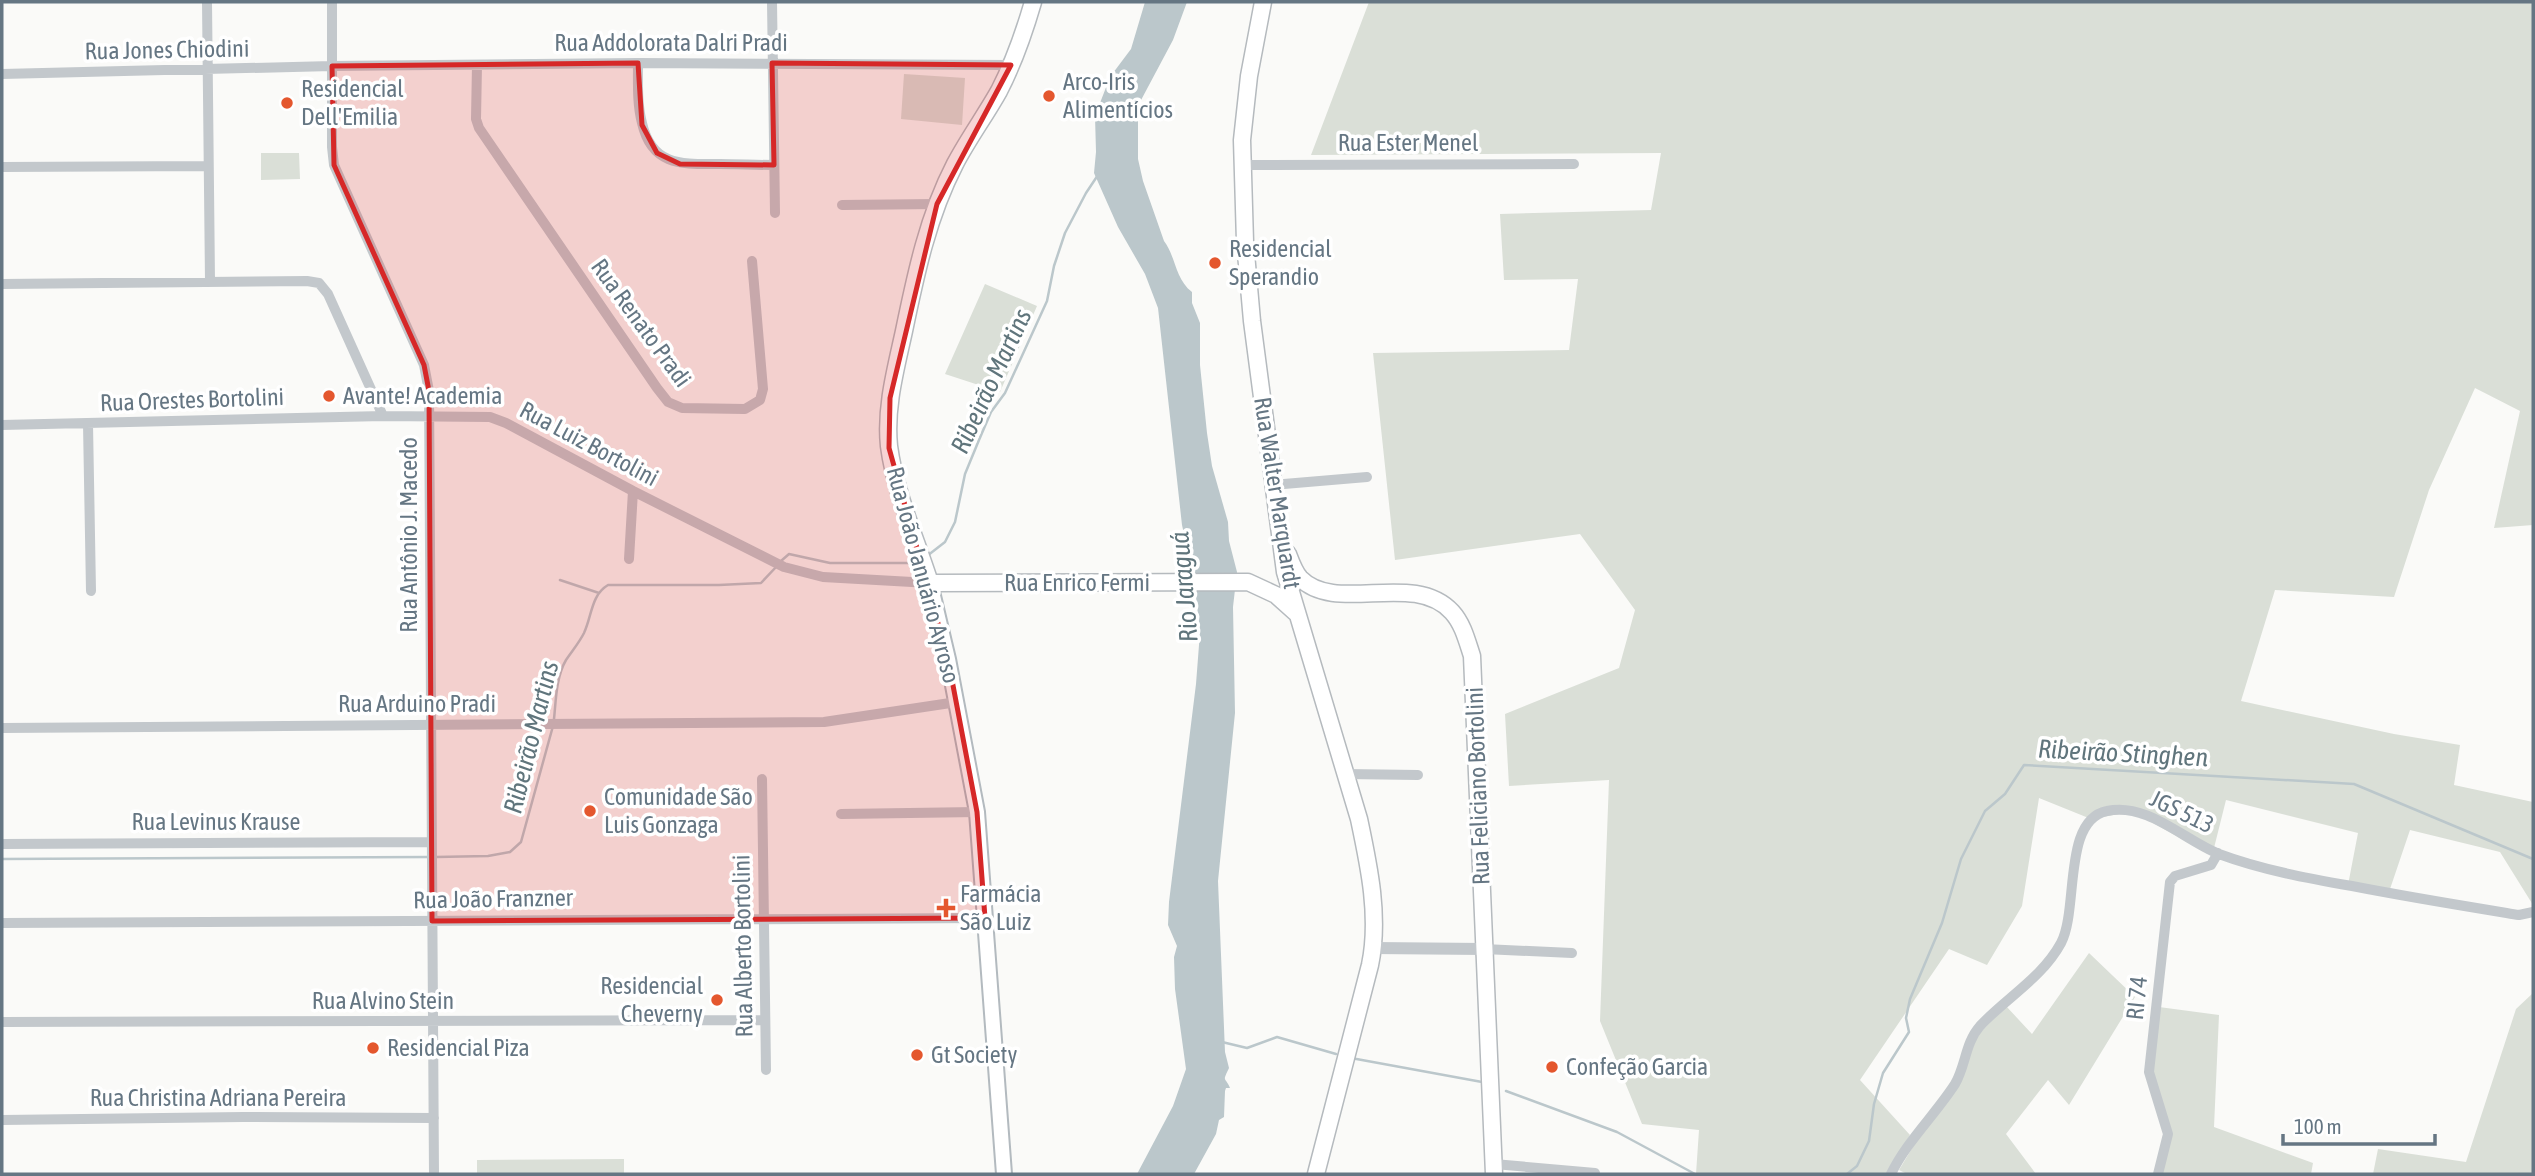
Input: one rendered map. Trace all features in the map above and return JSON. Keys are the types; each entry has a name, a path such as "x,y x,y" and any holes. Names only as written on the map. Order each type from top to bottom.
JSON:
{"main road":[{"name":"Rua João Januário Ayroso","path":"1004,1174 977,812 957,702 930,583 897,480 889,448 888,424 897,361 920,257 937,204 956,162 1011,65 1033,2"},
{"name":"Rua Walter Marquardt","path":"1263,2 1244,114 1243,165 1247,273 1272,485 1285,572 1359,819 1367,858 1374,920 1373,948 1317,1174"},
{"path":"1279,536 1296,573 1320,592 1306,599 1298,615"},
{"name":"Rua Enrico Fermi","path":"930,583 1245,582 1268,590 1298,615"},
{"name":"Rua Feliciano Bortolini","path":"1320,592 1420,594 1437,599 1454,613 1464,630 1472,656 1494,1169"}],"street":[{"path":"207,2 210,281"},
{"name":"Rua Antônio J. Macedo","path":"332,2 334,165 424,365 430,415 434,1174"},
{"path":"772,2 775,213"},
{"path":"638,63 642,125 657,153 680,164 774,165"},
{"name":"Rua Addolorata Dalri Pradi","path":"332,66 638,63 1011,65"},
{"name":"Rua Renato Pradi","path":"477,65 476,119 479,128 657,388 674,406 745,409 760,400 764,389 752,261"},
{"name":"Rua Jones Chiodini","path":"2,74 332,66"},
{"name":"Rua Ester Menel","path":"1243,165 1574,164"},
{"path":"2,167 208,166"},
{"path":"842,205 937,204"},
{"path":"2,284 210,281 319,283 328,295 383,416"},
{"name":"Rua Luiz Bortolini","path":"383,416 490,417 784,567 823,578 930,583"},
{"name":"Rua Orestes Bortolini","path":"2,425 383,416"},
{"path":"88,424 91,591"},
{"path":"1272,485 1367,477"},
{"path":"629,559 633,491"},
{"name":"Rua Arduino Pradi","path":"2,728 824,722 957,702"},
{"path":"1346,775 1418,775"},
{"name":"Rua Alberto Bortolini","path":"762,779 766,1070"},
{"name":"JGS 513","path":"1891,1174 1919,1130 1957,1080 1972,1037 2044,968 2063,940 2078,843 2088,820 2108,811 2137,812 2218,853 2282,873 2519,915 2533,912"},
{"path":"841,814 977,812"},
{"name":"Rua Levinus Krause","path":"2,844 431,851"},
{"name":"RI 74","path":"2158,1174 2168,1135 2149,1072 2170,882 2175,876 2211,865 2218,853"},
{"name":"Rua João Franzner","path":"2,923 985,918"},
{"path":"1373,948 1572,953"},
{"name":"Rua Alvino Stein","path":"2,1022 433,1023 765,1020"},
{"name":"Rua Christina Adriana Pereira","path":"2,1120 243,1116 434,1118"},
{"path":"1494,1169 1595,1173"}],"highlighted area":[{"path":"638,63 642,125 657,153 680,164 774,165 772,63 1011,65 937,204 890,398 889,448 948,659 977,812 985,918 432,921 429,391 424,365 334,165 332,66"}],"shaded area":[{"path":"1145,2 1187,2 1173,40 1140,102 1138,159 1164,241 1182,281 1192,292 1192,303 1200,323 1200,365 1207,433 1237,572 1233,607 1235,713 1218,881 1225,1052 1229,1068 1225,1079 1230,1088 1225,1091 1224,1117 1219,1120 1216,1134 1194,1174 1137,1174 1173,1106 1186,1069 1175,989 1174,957 1177,946 1168,925 1200,632 1194,579 1182,525 1158,308 1145,274 1118,227 1094,173 1095,116 1110,77 1131,49"},
{"path":"1369,2 2533,2 2533,525 2494,528 2520,411 2475,388 2429,490 2394,597 2275,590 2241,701 2394,734 2460,745 2454,785 2533,802 2533,905 2500,852 2410,830 2389,892 2348,885 2358,833 2226,800 2212,856 2146,819 2125,813 2091,819 2039,798 2022,906 1987,965 1949,949 1860,1080 1910,1135 1886,1174 1696,1174 1699,1130 1642,1124 1600,1021 1609,780 1509,786 1505,714 1619,668 1635,610 1580,534 1395,560 1373,353 1569,350 1578,279 1504,280 1500,214 1651,210 1661,153 1311,155"},
{"path":"904,74 965,78 962,125 901,119"},
{"path":"261,153 299,153 300,179 261,180"},
{"path":"985,284 1037,306 1000,392 945,374"},
{"path":"2089,953 2135,997 2069,1105 2048,1080 2006,1134 2036,1174 1907,1174 1899,1170 1917,1140 1948,1101 1974,1039 2006,1006 2032,1034"},
{"path":"2533,993 2533,1174 2373,1174 2378,1149 2466,1162 2516,1009"},
{"path":"2159,1007 2219,1015 2214,1127 2313,1163 2311,1174 2162,1174 2171,1133 2152,1073"},
{"path":"624,1159 624,1174 477,1174 477,1160"}],"waterway":[{"name":"Ribeirão Martins","path":"927,556 945,542 955,522 965,474 979,440 991,412 1005,393 1047,301 1054,266 1065,233 1098,175"},
{"name":"Ribeirão Martins","path":"781,561 789,554 830,563 908,563 917,559"},
{"name":"Ribeirão Martins","path":"554,719 560,674 584,633 602,589 608,585 761,583 777,566"},
{"path":"560,580 599,593"},
{"name":"Ribeirão Martins","path":"436,857 488,856 510,852 521,842 553,726"},
{"name":"Ribeirão Stinghen","path":"1847,1174 1857,1166 1869,1141 1874,1104 1883,1073 1909,1032 1906,1018 1910,999 1942,923 1961,859 1985,811 2005,794 2024,765 2354,784 2533,859"},
{"name":"Ribeirão Martins","path":"2,859 429,857"},
{"name":"Ribeirão Stinghen","path":"1222,1042 1247,1048 1277,1037 1336,1054"},
{"name":"Ribeirão Stinghen","path":"1351,1058 1482,1082"},
{"name":"Ribeirão Stinghen","path":"1506,1091 1617,1132 1695,1174"}],"place":[{"name":"Arco-Iris Alimentícios","path":"1049,96"},
{"name":"Residencial Dell'Emilia","path":"287,103"},
{"name":"Residencial Sperandio","path":"1215,263"},
{"name":"Avante! Academia","path":"329,396"},
{"name":"Comunidade São Luis Gonzaga","path":"590,811"},
{"name":"Farmácia São Luiz","path":"946,908"},
{"name":"Residencial Cheverny","path":"717,1000"},
{"name":"Residencial Piza","path":"373,1048"},
{"name":"Gt Society","path":"917,1055"},
{"name":"Confeção Garcia","path":"1552,1067"}],"water label":[{"name":"Rio Jaraguá","path":"1184,587"}]}
